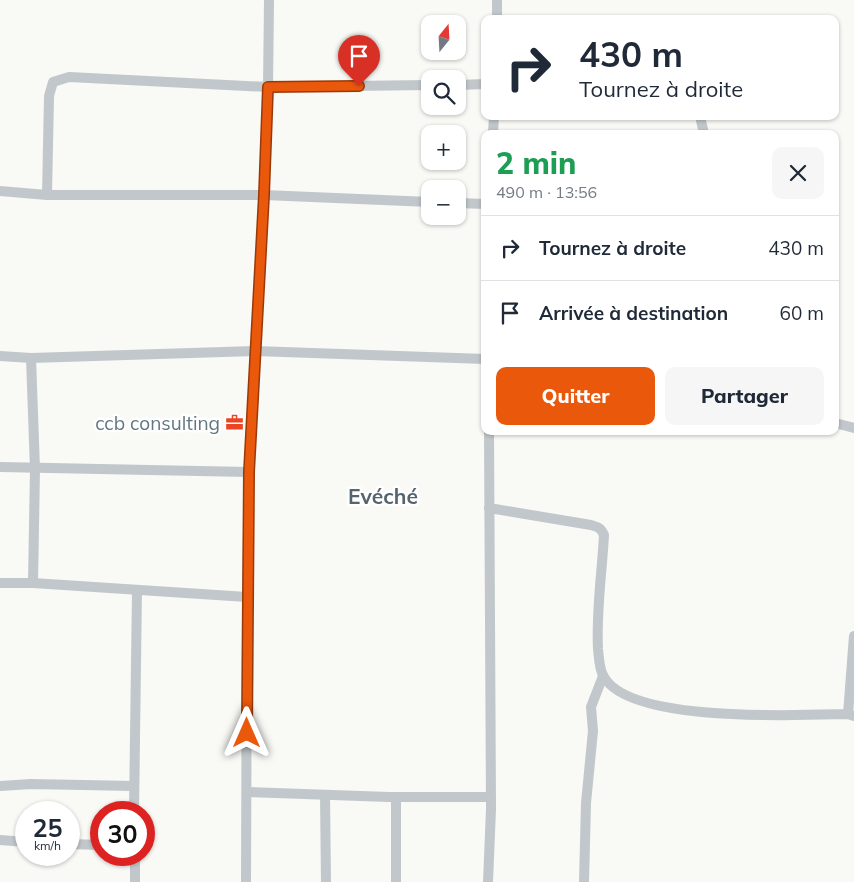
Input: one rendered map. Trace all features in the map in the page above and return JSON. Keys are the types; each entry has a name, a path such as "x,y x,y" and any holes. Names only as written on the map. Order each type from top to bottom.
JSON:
{"street":[{"path":"246,882 249,472 264,195 269,0"},
{"path":"497,0 497,15"},
{"path":"46,195 50,96 53,82 69,77 268,87 421,85"},
{"path":"466,84 481,84"},
{"path":"0,191 46,195 264,195 421,202"},
{"path":"466,203 481,204"},
{"path":"0,356 31,358 255,351 481,359"},
{"path":"31,358 35,468 33,583"},
{"path":"839,425 854,428"},
{"path":"488,882 491,796 489,435"},
{"path":"0,467 249,472"},
{"path":"489,508 600,528 604,535 599,600 599,660 603,676 614,688 628,696 655,705 727,715 851,715 854,636"},
{"path":"0,583 33,583 247,597"},
{"path":"134,801 137,590"},
{"path":"584,882 586,803 593,731 591,707 603,676"},
{"path":"0,786 31,784 134,786"},
{"path":"247,792 396,797 491,796"},
{"path":"326,795 326,882"},
{"path":"396,797 396,882"},
{"path":"0,840 15,841"},
{"path":"134,866 135,882"}],"place":[{"name":"ccb consulting","path":"234,423"}],"district":[{"name":"Evéché","path":"383,496"}],"route":[{"path":"247,733 249,472 268,87 359,86"}]}
